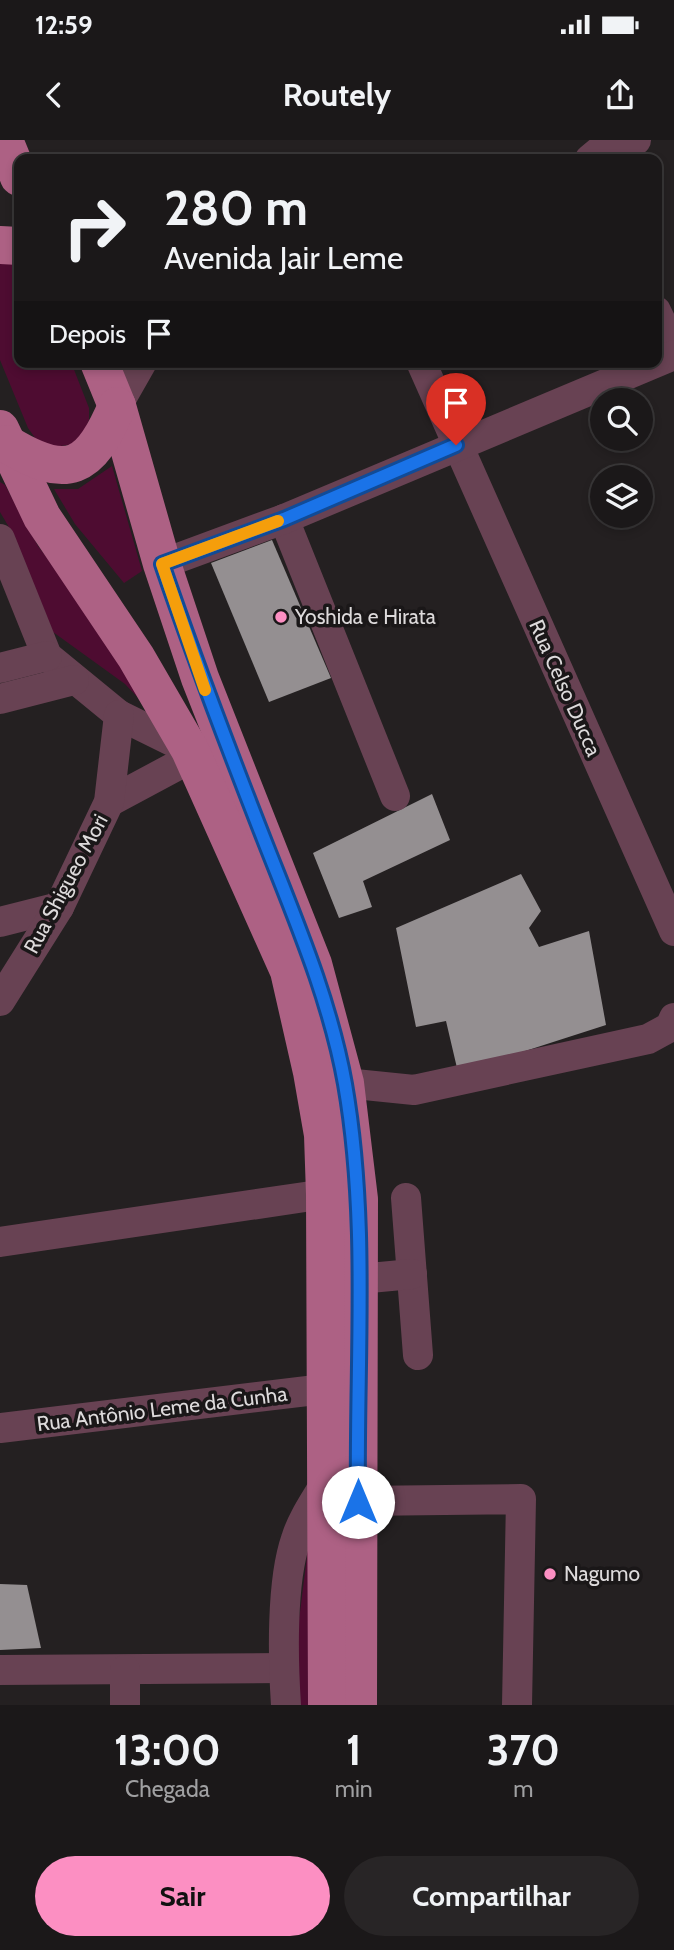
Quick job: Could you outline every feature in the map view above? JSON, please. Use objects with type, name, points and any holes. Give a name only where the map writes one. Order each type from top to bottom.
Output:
[{"type":"main road","points":[[4,140],[14,165]]},
{"type":"main road","points":[[102,368],[117,405],[162,564],[201,678],[313,964],[345,1083],[359,1199],[358,1705]]},
{"type":"main road","points":[[2,440],[47,465],[61,467],[78,462],[91,452],[104,435],[117,405]]},
{"type":"main road","points":[[2,440],[42,517],[136,657],[191,754],[289,971],[313,1072],[323,1135],[326,1194],[324,1389],[327,1705]]},
{"type":"street","points":[[596,154],[607,145],[636,140]]},
{"type":"street","points":[[662,324],[674,348]]},
{"type":"street","points":[[117,405],[139,368]]},
{"type":"street","name":"Rua Celso Ducca","points":[[424,368],[674,931]]},
{"type":"street","points":[[162,564],[284,519],[643,368]]},
{"type":"street","points":[[284,519],[395,796]]},
{"type":"street","points":[[0,538],[47,656],[119,715],[191,754]]},
{"type":"street","points":[[0,668],[47,656]]},
{"type":"street","points":[[0,699],[74,680]]},
{"type":"street","name":"Rua Shigueo Mori","points":[[0,1001],[59,907],[109,802],[119,715]]},
{"type":"street","points":[[109,802],[191,754]]},
{"type":"street","points":[[0,922],[59,907]]},
{"type":"street","points":[[345,1083],[414,1090],[648,1039],[670,1027],[674,1018]]},
{"type":"street","points":[[0,1242],[326,1194]]},
{"type":"street","points":[[406,1198],[418,1355]]},
{"type":"street","points":[[359,1279],[412,1274]]},
{"type":"street","name":"Rua Antônio Leme da Cunha","points":[[0,1429],[324,1389]]},
{"type":"street","points":[[286,1705],[284,1668],[290,1562],[303,1521],[326,1482]]},
{"type":"street","points":[[358,1502],[521,1499],[517,1705]]},
{"type":"street","points":[[0,1670],[284,1668]]},
{"type":"street","points":[[125,1670],[125,1705]]},
{"type":"shaded area","points":[[0,259],[14,260],[14,368],[73,368],[89,408],[89,420],[83,434],[73,444],[55,447],[38,442],[28,428],[0,360]]},
{"type":"shaded area","points":[[112,466],[142,571],[124,583],[75,524],[54,489],[78,489]]},
{"type":"shaded area","points":[[0,482],[5,485],[38,546],[94,618],[162,723],[125,684],[53,632],[13,534],[0,512]]},
{"type":"shaded area","points":[[311,1525],[314,1705],[295,1705],[293,1667]]},
{"type":"building","points":[[272,540],[331,678],[269,702],[211,563]]},
{"type":"building","points":[[432,794],[450,840],[363,881],[372,907],[339,918],[313,853]]},
{"type":"building","points":[[521,874],[541,911],[529,928],[539,947],[589,931],[606,1025],[519,1053],[457,1068],[446,1021],[416,1027],[396,928]]},
{"type":"building","points":[[0,1584],[27,1585],[41,1648],[0,1650]]},
{"type":"slow traffic","points":[[205,690],[162,564],[278,521]]},
{"type":"place","name":"Yoshida e Hirata","points":[[281,617]]},
{"type":"place","name":"Nagumo","points":[[550,1574]]},
{"type":"route","points":[[358,1502],[359,1199],[345,1083],[313,964],[201,678],[162,564],[284,519],[456,445]]}]
